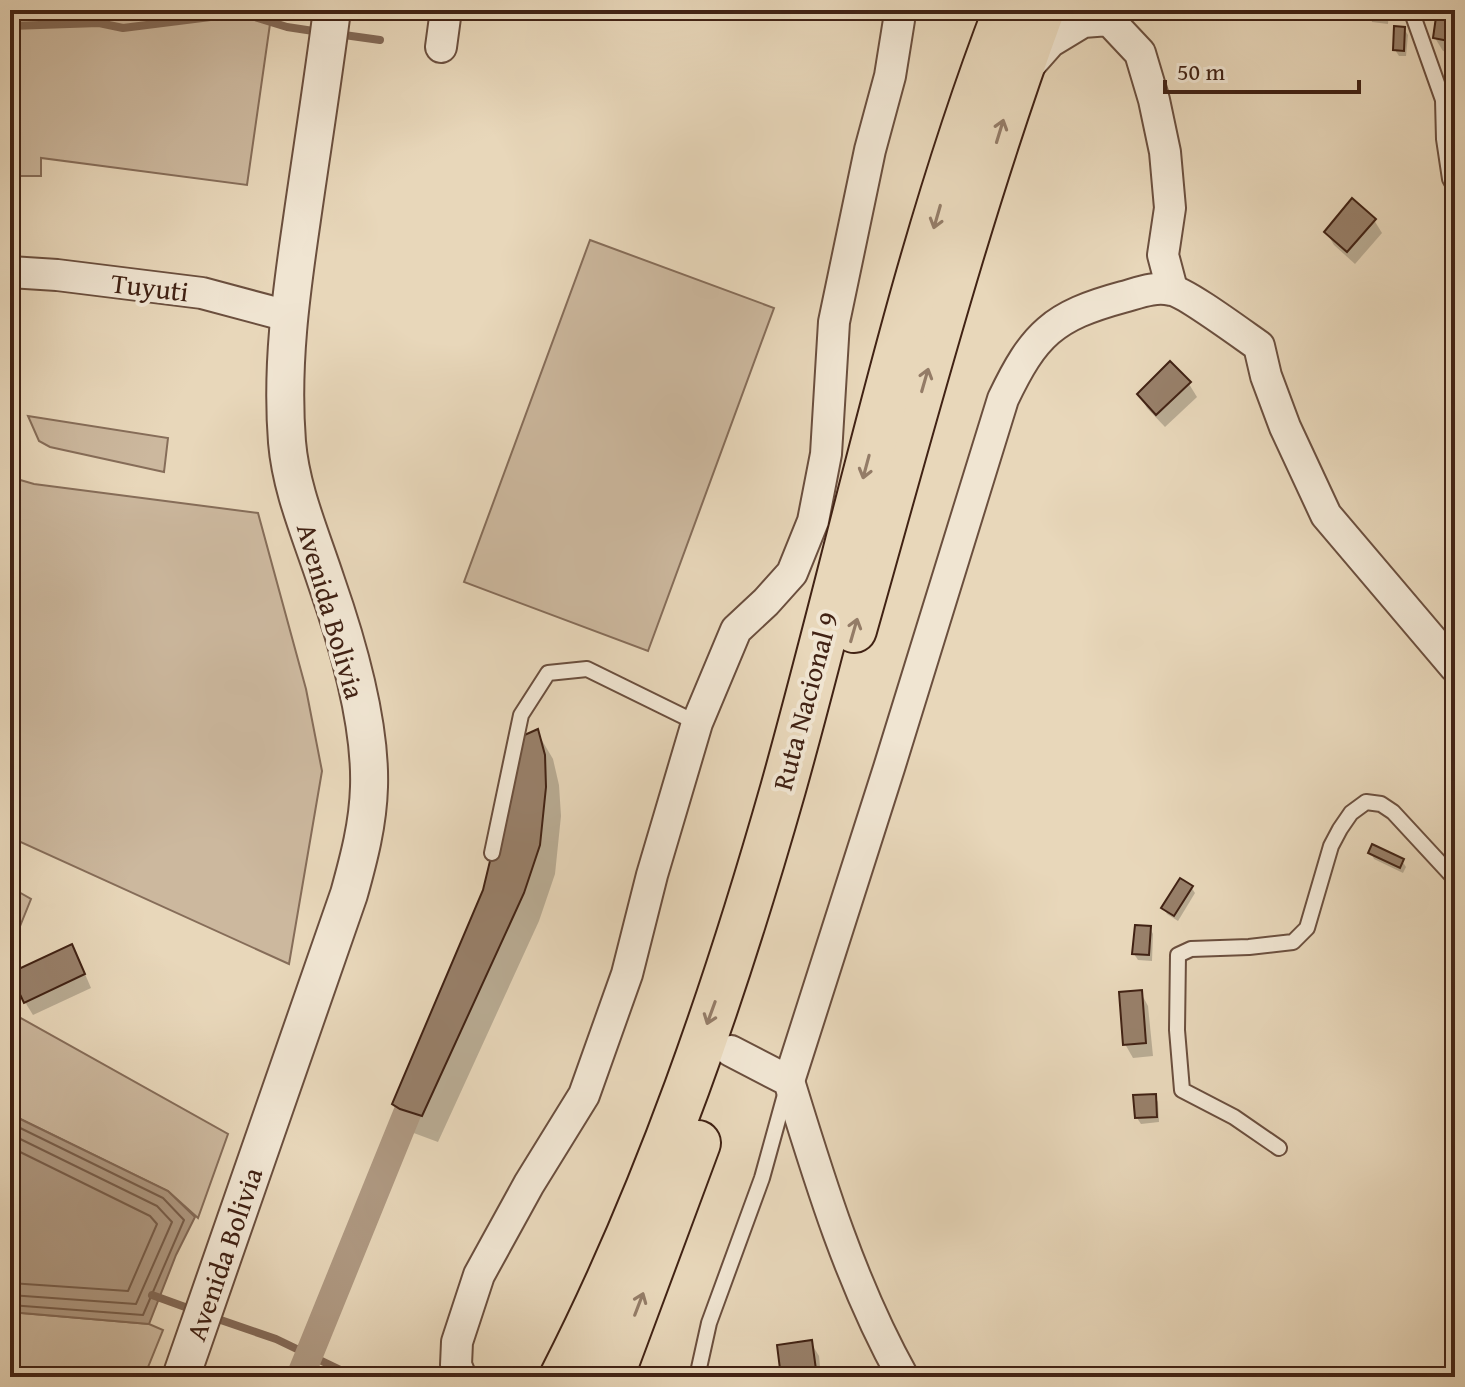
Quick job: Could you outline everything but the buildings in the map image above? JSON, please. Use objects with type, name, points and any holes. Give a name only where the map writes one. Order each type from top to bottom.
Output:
[{"type":"highway","name":"Ruta Nacional 9","points":[[566,1369],[651,1184],[722,982],[783,789],[907,321],[974,93],[1006,10]]},
{"type":"highway","name":"Ruta Nacional 9","points":[[611,1377],[731,1051],[941,325],[1016,82],[1042,10]]},
{"type":"street","name":"Avenida Bolivia","points":[[186,1363],[349,894],[363,843],[369,785],[367,747],[347,648],[297,493],[287,445],[284,392],[288,316],[332,10]]},
{"type":"street","points":[[441,47],[446,10]]},
{"type":"street","points":[[461,1377],[456,1365],[457,1342],[479,1275],[529,1184],[584,1095],[627,974],[652,875],[697,723],[736,630],[792,573],[813,521],[826,454],[834,322],[870,150],[890,76],[899,20],[896,10]]},
{"type":"street","points":[[1124,10],[1154,100],[1165,152],[1170,208],[1163,255],[1172,289]]},
{"type":"street","points":[[1016,82],[1050,42],[1083,22],[1109,20],[1140,53]]},
{"type":"street","name":"Tuyuti","points":[[10,272],[202,293],[288,316]]},
{"type":"street","points":[[903,1377],[882,1340],[833,1224],[789,1081],[1003,399],[1015,373],[1038,339],[1074,313],[1148,290],[1172,289],[1259,346],[1266,376],[1285,427],[1326,515],[1450,652]]},
{"type":"street","points":[[731,1051],[789,1081]]},
{"type":"lane","points":[[1411,10],[1449,97],[1444,139],[1450,179],[1455,188]]},
{"type":"lane","points":[[492,853],[521,715],[548,673],[587,669],[697,723]]},
{"type":"lane","points":[[1279,1148],[1234,1117],[1182,1090],[1177,1030],[1178,955],[1191,949],[1293,942],[1307,928],[1331,846],[1351,813],[1366,802],[1381,804],[1393,812],[1455,879]]},
{"type":"lane","points":[[697,1377],[709,1323],[762,1178],[789,1081]]},
{"type":"shaded area","points":[[10,10],[272,10],[247,185],[41,158],[41,176],[10,176]]},
{"type":"shaded area","points":[[590,240],[774,308],[648,651],[464,582]]},
{"type":"shaded area","points":[[28,416],[168,438],[164,472],[50,447],[39,441]]},
{"type":"shaded area","points":[[10,477],[34,484],[258,513],[306,689],[322,771],[289,964],[12,838],[10,842]]},
{"type":"shaded area","points":[[10,887],[31,899],[10,951]]},
{"type":"shaded area","points":[[10,1012],[228,1134],[198,1218],[168,1191],[10,1114]]},
{"type":"shaded area","points":[[10,1312],[149,1324],[163,1330],[144,1377],[10,1377]]},
{"type":"water","points":[[10,1114],[168,1191],[195,1217],[176,1255],[149,1324],[10,1312]]},
{"type":"waterway","points":[[10,26],[99,23],[123,28],[242,13],[287,27],[320,32]]},
{"type":"waterway","points":[[337,34],[380,40]]},
{"type":"waterway","points":[[300,1377],[408,1111]]},
{"type":"waterway","points":[[152,1295],[196,1311]]},
{"type":"waterway","points":[[212,1317],[276,1339],[355,1377]]}]
